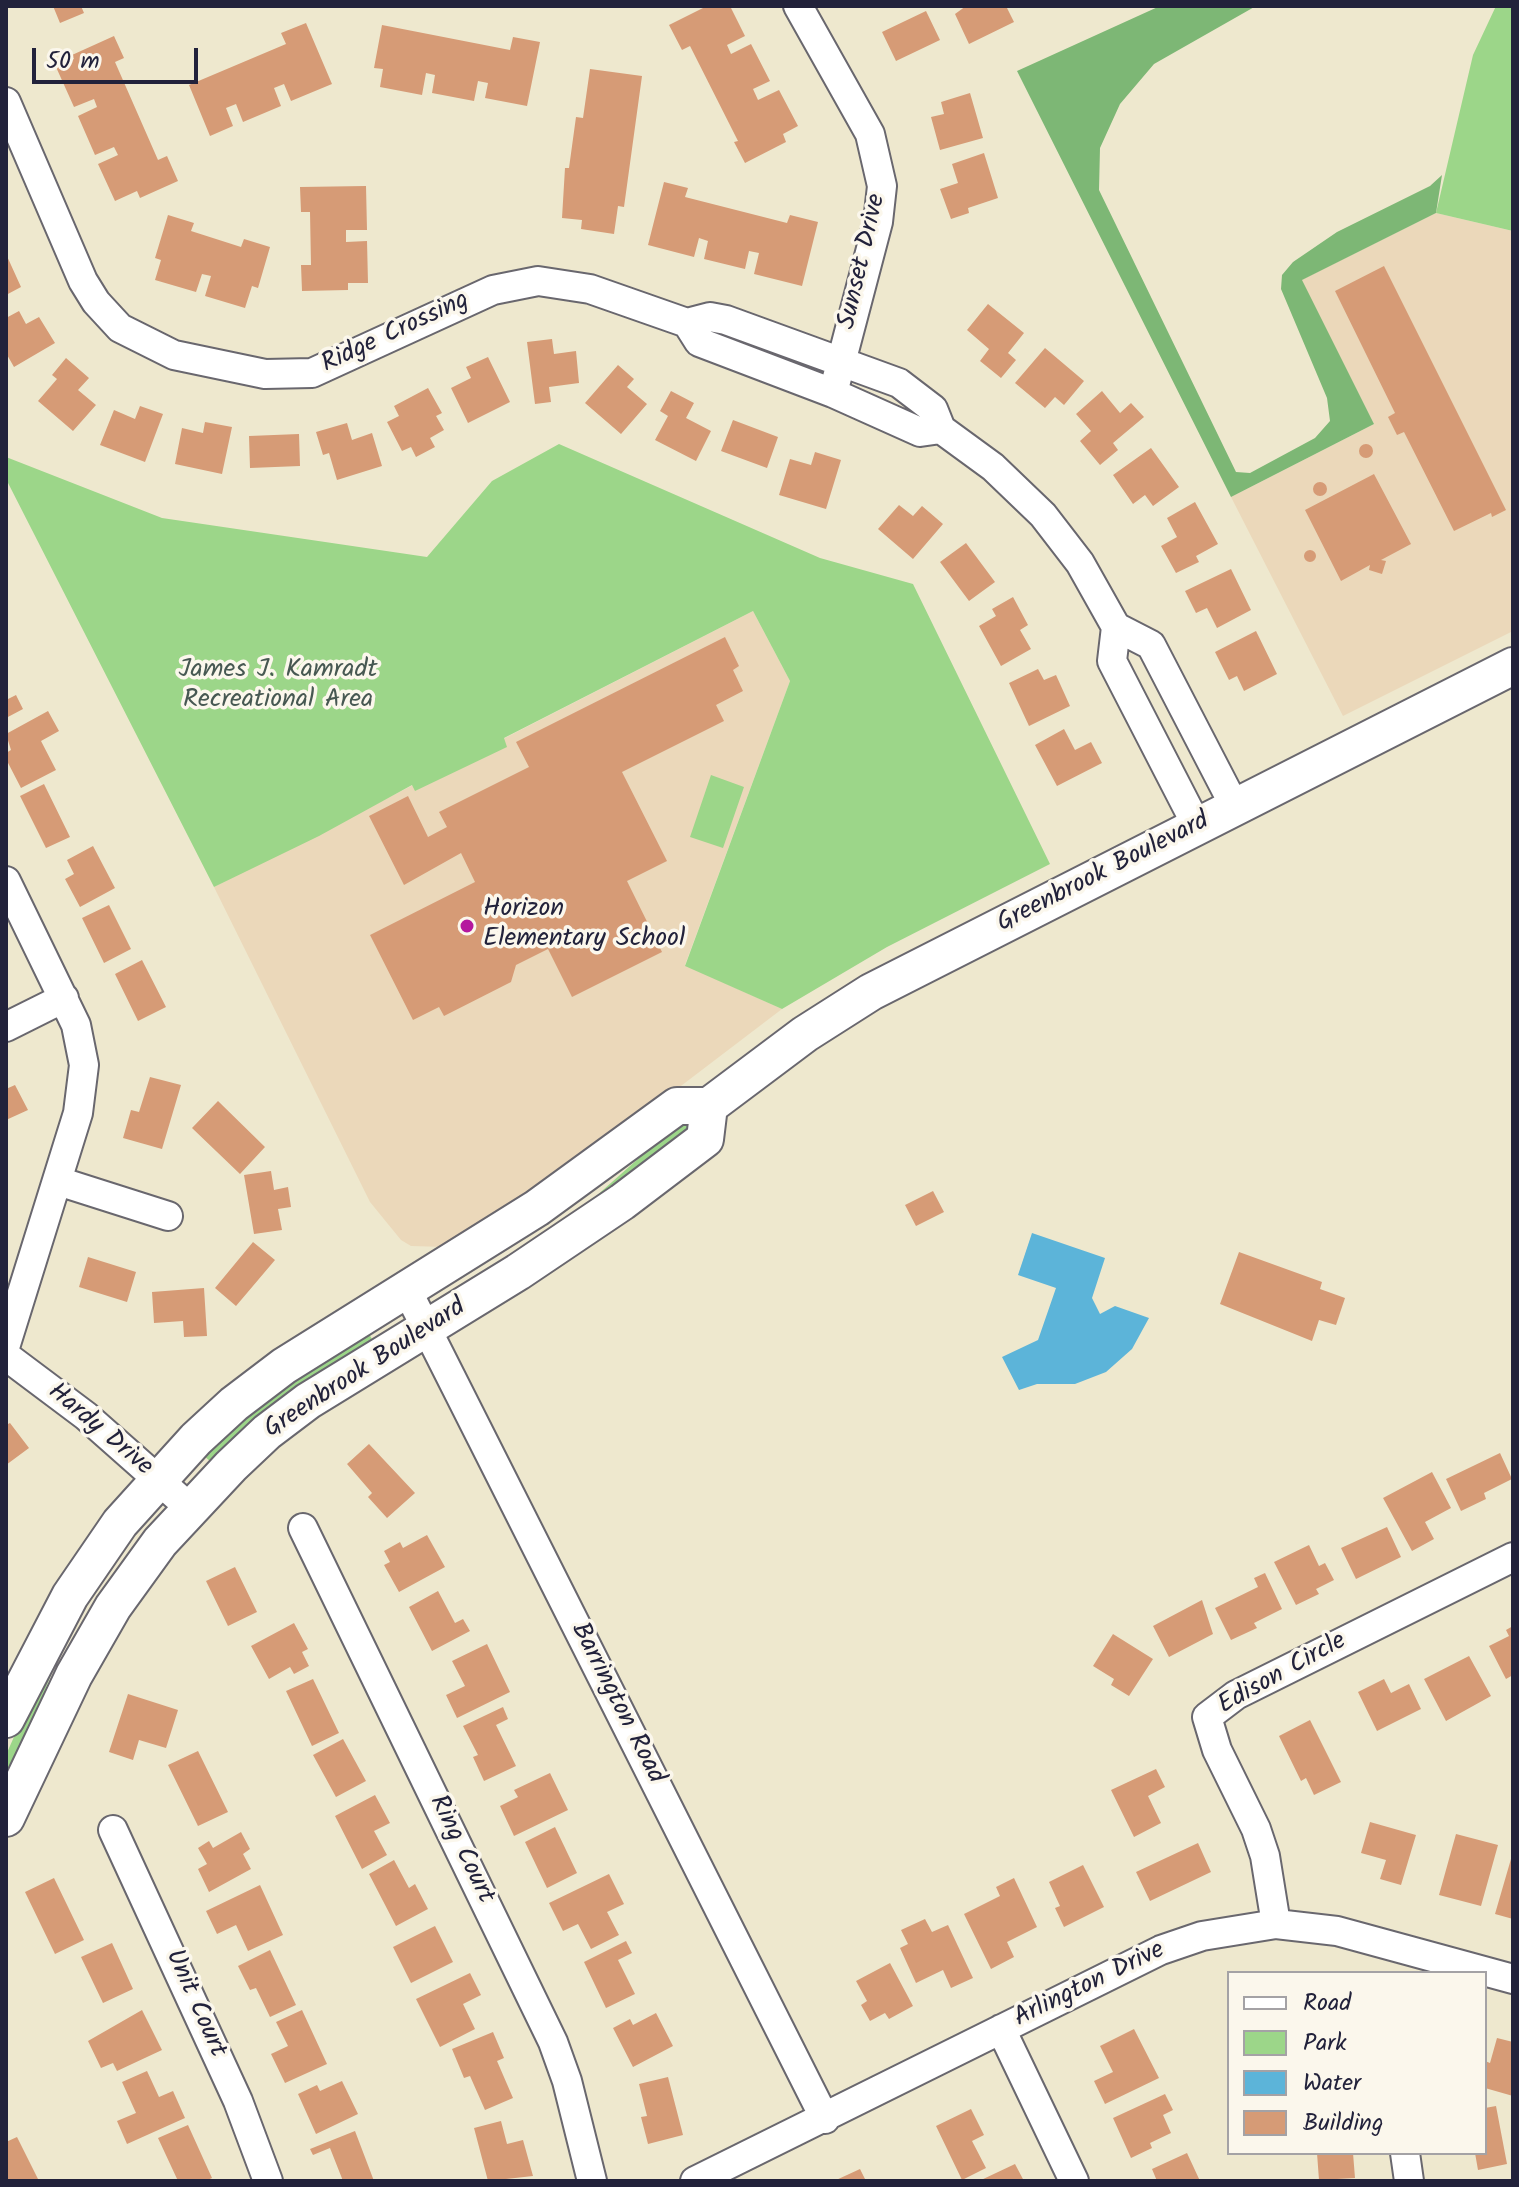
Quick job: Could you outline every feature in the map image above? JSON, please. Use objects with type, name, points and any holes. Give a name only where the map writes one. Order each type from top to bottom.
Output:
[{"type":"main road","name":"Greenbrook Boulevard","points":[[6,1719],[38,1652],[77,1584],[158,1479],[234,1404],[284,1366],[590,1173],[677,1106],[709,1106],[805,1034],[871,992],[1513,666]]},
{"type":"main road","name":"Greenbrook Boulevard","points":[[6,1818],[92,1642],[141,1567],[190,1508],[267,1432],[345,1377],[574,1235],[705,1139],[709,1106]]},
{"type":"street","name":"Sunset Drive","points":[[798,6],[865,124],[880,168],[878,222],[833,393]]},
{"type":"street","name":"Ridge Crossing","points":[[6,102],[83,281],[96,302],[120,328],[174,355],[265,374],[312,373],[493,290],[538,281],[590,289],[687,323],[710,317],[726,320],[899,383],[933,409],[941,429],[993,467],[1043,515],[1080,563],[1116,627]]},
{"type":"street","name":"Ridge Crossing","points":[[687,323],[699,342],[833,393],[920,432],[941,429]]},
{"type":"street","points":[[1197,826],[1112,661],[1116,627],[1151,645],[1235,807]]},
{"type":"street","points":[[6,881],[64,998],[83,1044],[83,1088],[58,1181],[6,1344]]},
{"type":"street","points":[[6,1027],[64,998]]},
{"type":"street","points":[[58,1181],[168,1216]]},
{"type":"street","name":"Barrington Road","points":[[406,1288],[825,2119]]},
{"type":"street","name":"Hardy Drive","points":[[6,1356],[86,1416],[190,1508]]},
{"type":"street","name":"Ring Court","points":[[303,1528],[553,2042],[571,2096],[592,2181]]},
{"type":"street","name":"Edison Circle","points":[[1276,1924],[1265,1856],[1256,1829],[1217,1750],[1207,1717],[1236,1695],[1513,1557]]},
{"type":"street","name":"Unit Court","points":[[113,1830],[238,2101],[268,2181]]},
{"type":"street","name":"Arlington Drive","points":[[695,2181],[733,2173],[825,2119],[1001,2029],[1161,1950],[1202,1936],[1276,1924],[1337,1931],[1422,1963],[1468,1971]]},
{"type":"street","name":"Arlington Drive","points":[[1487,1974],[1513,1979]]},
{"type":"street","points":[[1001,2029],[1074,2181]]},
{"type":"street","points":[[1405,2155],[1409,2181]]},
{"type":"shaded area","points":[[1436,213],[1513,231],[1513,631],[1343,716],[1231,497],[1374,424],[1301,280]]},
{"type":"shaded area","name":"Horizon Elementary School","points":[[753,611],[790,681],[685,965],[782,1009],[585,1159],[445,1247],[411,1246],[401,1240],[370,1202],[214,887]]},
{"type":"green space","points":[[1160,6],[1256,6],[1154,64],[1120,104],[1100,148],[1099,190],[1236,472],[1250,473],[1315,438],[1330,421],[1327,398],[1281,289],[1282,275],[1293,262],[1337,232],[1430,186],[1442,175],[1436,213],[1302,280],[1374,424],[1231,497],[1017,71]]},
{"type":"green space","points":[[1496,6],[1513,6],[1513,231],[1436,213],[1473,55]]},
{"type":"green space","name":"James J. Kamradt Recreational Area","points":[[559,444],[820,558],[913,584],[1050,864],[887,947],[782,1009],[685,966],[790,681],[753,611],[504,738],[507,747],[415,791],[412,785],[319,836],[214,887],[6,479],[6,457],[162,518],[427,557],[492,481]]},
{"type":"green space","points":[[711,775],[744,787],[723,848],[690,837]]},
{"type":"green space","points":[[684,1118],[693,1129],[636,1173],[585,1206]]},
{"type":"green space","points":[[367,1330],[374,1343],[213,1464],[202,1454],[260,1402]]},
{"type":"green space","points":[[65,1642],[6,1787],[6,1755],[28,1705]]},
{"type":"water","points":[[1032,1233],[1105,1258],[1092,1298],[1100,1314],[1115,1306],[1149,1318],[1132,1349],[1106,1372],[1075,1384],[1037,1384],[1019,1390],[1002,1357],[1038,1340],[1056,1288],[1018,1275]]},
{"type":"building","points":[[53,6],[81,6],[84,13],[60,23]]},
{"type":"building","points":[[707,6],[730,6],[745,36],[727,45],[731,54],[751,44],[770,81],[753,89],[758,100],[779,90],[798,126],[783,134],[786,142],[745,163],[734,142],[738,141],[690,46],[682,50],[669,25]]},
{"type":"building","points":[[966,6],[1006,6],[1014,22],[969,44],[955,14]]},
{"type":"building","points":[[926,11],[940,40],[896,61],[882,32]]},
{"type":"building","points":[[306,23],[332,84],[291,101],[284,84],[274,88],[281,106],[243,122],[236,104],[226,108],[233,126],[210,136],[189,85],[286,44],[281,33]]},
{"type":"building","points":[[382,25],[510,50],[513,37],[540,42],[527,106],[485,98],[488,83],[478,81],[474,101],[432,93],[435,75],[426,73],[422,95],[380,87],[383,69],[374,68]]},
{"type":"building","points":[[114,36],[124,58],[115,62],[158,160],[167,156],[178,181],[140,198],[137,191],[115,201],[98,164],[118,155],[114,147],[95,155],[78,116],[97,107],[94,99],[74,107],[56,67],[74,59],[72,55]]},
{"type":"building","points":[[590,69],[642,76],[624,207],[618,206],[614,234],[581,229],[582,220],[562,218],[565,168],[569,168],[576,117],[583,118]]},
{"type":"building","points":[[970,93],[983,138],[940,150],[931,117],[944,114],[941,102]]},
{"type":"building","points":[[984,153],[998,198],[968,208],[969,213],[951,219],[940,189],[958,183],[952,164]]},
{"type":"building","points":[[664,182],[688,188],[685,197],[787,223],[790,215],[818,222],[802,286],[754,274],[759,253],[749,251],[745,269],[704,259],[708,241],[699,238],[694,257],[648,245]]},
{"type":"building","points":[[366,186],[367,230],[346,230],[346,242],[367,241],[368,283],[348,283],[348,290],[302,291],[301,265],[311,265],[310,212],[301,212],[300,187]]},
{"type":"building","points":[[168,215],[194,223],[191,231],[241,247],[244,239],[270,247],[258,288],[252,286],[245,308],[205,296],[211,276],[202,274],[196,292],[155,280],[161,260],[155,258]]},
{"type":"building","points":[[6,254],[21,287],[6,295]]},
{"type":"building","points":[[1384,266],[1506,510],[1492,517],[1491,513],[1454,531],[1404,432],[1397,435],[1388,417],[1395,413],[1335,291]]},
{"type":"building","points":[[988,304],[1024,333],[1008,353],[1016,360],[1001,378],[980,361],[989,349],[967,330]]},
{"type":"building","points":[[19,311],[26,324],[39,317],[55,343],[14,367],[6,353],[6,318]]},
{"type":"building","points":[[552,339],[554,354],[576,351],[579,383],[549,387],[551,402],[535,404],[527,342]]},
{"type":"building","points":[[1045,348],[1084,381],[1064,405],[1055,397],[1045,408],[1015,383]]},
{"type":"building","points":[[488,357],[510,402],[468,423],[451,388],[471,378],[466,367]]},
{"type":"building","points":[[66,358],[89,378],[78,390],[96,405],[73,431],[38,401],[57,379],[52,375]]},
{"type":"building","points":[[618,365],[634,379],[627,387],[647,404],[621,434],[585,403]]},
{"type":"building","points":[[428,388],[442,413],[436,416],[444,430],[430,438],[435,447],[416,457],[411,447],[402,451],[387,422],[399,416],[394,406]]},
{"type":"building","points":[[671,391],[694,403],[686,418],[711,431],[696,461],[655,440],[668,416],[660,411]]},
{"type":"building","points":[[1102,391],[1120,413],[1131,403],[1144,417],[1113,443],[1118,450],[1100,465],[1080,441],[1091,431],[1076,414]]},
{"type":"building","points":[[140,406],[163,414],[145,462],[100,445],[114,410],[135,419]]},
{"type":"building","points":[[733,420],[778,437],[767,468],[721,451]]},
{"type":"building","points":[[205,422],[232,427],[222,474],[175,464],[182,428],[203,433]]},
{"type":"building","points":[[347,423],[352,440],[372,433],[382,466],[337,480],[329,453],[323,455],[316,432]]},
{"type":"building","points":[[299,434],[300,466],[250,468],[249,436]]},
{"type":"building","points":[[1366,444],[1373,451],[1366,458],[1359,451]]},
{"type":"building","points":[[1151,448],[1179,487],[1153,506],[1145,495],[1133,504],[1113,475]]},
{"type":"building","points":[[815,452],[841,460],[826,509],[779,495],[790,459],[811,465]]},
{"type":"building","points":[[1374,474],[1411,544],[1381,560],[1386,561],[1382,574],[1369,570],[1370,565],[1341,581],[1305,510]]},
{"type":"building","points":[[1320,482],[1327,489],[1320,496],[1313,489]]},
{"type":"building","points":[[1195,502],[1218,544],[1196,556],[1199,562],[1176,573],[1161,546],[1177,537],[1167,518]]},
{"type":"building","points":[[899,505],[913,516],[922,506],[943,524],[913,559],[878,529]]},
{"type":"building","points":[[966,543],[995,582],[969,601],[940,562]]},
{"type":"building","points":[[1310,550],[1316,556],[1310,562],[1304,556]]},
{"type":"building","points":[[1231,569],[1251,610],[1217,628],[1207,608],[1196,613],[1185,591]]},
{"type":"building","points":[[1013,597],[1028,625],[1020,630],[1031,649],[1001,666],[979,626],[996,616],[992,609]]},
{"type":"building","points":[[1256,631],[1277,674],[1244,691],[1237,676],[1229,680],[1215,652]]},
{"type":"building","points":[[725,637],[739,666],[733,670],[743,691],[716,705],[724,721],[622,772],[667,861],[627,881],[662,952],[572,997],[548,949],[516,965],[511,982],[444,1016],[439,1007],[413,1020],[370,935],[475,882],[461,853],[404,885],[369,816],[408,796],[428,837],[447,827],[439,812],[529,767],[516,742]]},
{"type":"building","points":[[1038,669],[1044,680],[1056,675],[1070,706],[1029,726],[1009,683]]},
{"type":"building","points":[[16,695],[23,709],[6,718],[6,700]]},
{"type":"building","points":[[48,711],[59,731],[41,741],[56,770],[21,788],[6,759],[6,753],[11,750],[6,734]]},
{"type":"building","points":[[1064,729],[1075,750],[1091,742],[1102,763],[1057,786],[1035,745]]},
{"type":"building","points":[[44,784],[70,837],[46,848],[20,796]]},
{"type":"building","points":[[93,846],[115,888],[80,907],[65,879],[74,874],[67,860]]},
{"type":"building","points":[[109,905],[131,949],[104,963],[82,918]]},
{"type":"building","points":[[142,960],[166,1007],[138,1021],[115,974]]},
{"type":"building","points":[[150,1077],[181,1085],[162,1149],[123,1138],[131,1110],[139,1112]]},
{"type":"building","points":[[15,1085],[28,1110],[6,1120],[6,1089]]},
{"type":"building","points":[[218,1101],[265,1147],[240,1174],[192,1128]]},
{"type":"building","points":[[271,1171],[274,1190],[288,1187],[291,1207],[278,1209],[282,1230],[254,1234],[244,1175]]},
{"type":"building","points":[[933,1191],[944,1212],[916,1226],[905,1205]]},
{"type":"building","points":[[253,1242],[275,1260],[236,1306],[215,1288]]},
{"type":"building","points":[[1239,1252],[1322,1282],[1320,1289],[1345,1298],[1336,1325],[1319,1320],[1312,1341],[1220,1304]]},
{"type":"building","points":[[88,1257],[136,1272],[127,1302],[79,1287]]},
{"type":"building","points":[[204,1288],[207,1336],[184,1337],[183,1321],[154,1323],[152,1292]]},
{"type":"building","points":[[10,1423],[29,1448],[6,1465],[6,1425]]},
{"type":"building","points":[[369,1444],[415,1493],[387,1518],[368,1497],[372,1493],[347,1464]]},
{"type":"building","points":[[1500,1453],[1512,1479],[1484,1493],[1486,1499],[1461,1511],[1446,1479]]},
{"type":"building","points":[[1432,1472],[1451,1508],[1425,1522],[1434,1539],[1412,1551],[1383,1498]]},
{"type":"building","points":[[1387,1527],[1401,1557],[1356,1579],[1341,1548]]},
{"type":"building","points":[[427,1535],[445,1567],[399,1592],[384,1565],[390,1562],[384,1551],[400,1542],[403,1548]]},
{"type":"building","points":[[1309,1545],[1319,1566],[1325,1563],[1334,1580],[1316,1589],[1319,1594],[1296,1605],[1274,1562]]},
{"type":"building","points":[[235,1567],[257,1612],[228,1626],[206,1581]]},
{"type":"building","points":[[1265,1573],[1282,1609],[1254,1623],[1257,1628],[1231,1640],[1215,1608],[1258,1587],[1254,1578]]},
{"type":"building","points":[[438,1591],[455,1623],[463,1619],[470,1631],[432,1651],[409,1607]]},
{"type":"building","points":[[1202,1600],[1213,1634],[1169,1657],[1153,1626]]},
{"type":"building","points":[[294,1623],[308,1649],[302,1652],[309,1666],[294,1674],[290,1667],[269,1679],[251,1646]]},
{"type":"building","points":[[1513,1626],[1513,1675],[1506,1679],[1489,1646],[1509,1636],[1506,1630]]},
{"type":"building","points":[[1113,1634],[1153,1659],[1129,1696],[1111,1685],[1114,1679],[1093,1666]]},
{"type":"building","points":[[487,1644],[510,1692],[457,1718],[446,1695],[465,1686],[452,1661]]},
{"type":"building","points":[[1469,1656],[1491,1696],[1446,1721],[1424,1679]]},
{"type":"building","points":[[313,1679],[339,1733],[312,1746],[286,1691]]},
{"type":"building","points":[[1384,1679],[1391,1693],[1409,1684],[1421,1709],[1377,1731],[1358,1692]]},
{"type":"building","points":[[128,1694],[178,1710],[166,1748],[139,1740],[133,1760],[109,1752]]},
{"type":"building","points":[[503,1707],[508,1719],[496,1725],[516,1766],[484,1781],[473,1757],[478,1755],[463,1726]]},
{"type":"building","points":[[1310,1720],[1341,1782],[1314,1795],[1306,1778],[1301,1781],[1279,1736]]},
{"type":"building","points":[[343,1739],[366,1781],[336,1797],[313,1755]]},
{"type":"building","points":[[198,1751],[228,1812],[198,1826],[168,1765]]},
{"type":"building","points":[[1156,1769],[1165,1787],[1148,1796],[1161,1823],[1134,1837],[1111,1790]]},
{"type":"building","points":[[550,1773],[568,1810],[514,1836],[500,1806],[518,1797],[514,1790]]},
{"type":"building","points":[[375,1795],[390,1823],[374,1831],[387,1855],[362,1869],[335,1816]]},
{"type":"building","points":[[1370,1822],[1416,1835],[1401,1885],[1380,1879],[1386,1860],[1361,1853]]},
{"type":"building","points":[[555,1827],[577,1873],[547,1888],[525,1842]]},
{"type":"building","points":[[241,1832],[250,1849],[243,1854],[251,1869],[209,1892],[198,1869],[207,1864],[198,1848],[209,1841],[213,1848]]},
{"type":"building","points":[[1456,1834],[1498,1845],[1481,1906],[1439,1895]]},
{"type":"building","points":[[1198,1843],[1211,1872],[1150,1901],[1136,1872]]},
{"type":"building","points":[[1513,1852],[1513,1919],[1495,1914]]},
{"type":"building","points":[[394,1860],[409,1888],[415,1884],[428,1909],[396,1926],[369,1874]]},
{"type":"building","points":[[1083,1865],[1104,1907],[1064,1927],[1055,1908],[1060,1906],[1049,1882]]},
{"type":"building","points":[[609,1874],[624,1904],[607,1912],[619,1935],[591,1949],[578,1924],[563,1931],[549,1903]]},
{"type":"building","points":[[54,1878],[84,1940],[55,1954],[25,1892]]},
{"type":"building","points":[[1014,1878],[1037,1927],[1007,1942],[1014,1957],[991,1969],[964,1914],[1000,1896],[996,1887]]},
{"type":"building","points":[[260,1885],[283,1935],[248,1951],[236,1925],[217,1934],[206,1911]]},
{"type":"building","points":[[925,1919],[932,1932],[948,1925],[973,1978],[951,1988],[943,1970],[916,1983],[900,1948],[908,1944],[901,1930]]},
{"type":"building","points":[[435,1926],[453,1962],[411,1983],[393,1947]]},
{"type":"building","points":[[626,1941],[632,1953],[618,1960],[635,1994],[606,2008],[584,1962]]},
{"type":"building","points":[[112,1943],[133,1989],[103,2003],[81,1957]]},
{"type":"building","points":[[270,1950],[296,2005],[270,2017],[256,1988],[250,1990],[238,1966]]},
{"type":"building","points":[[890,1963],[913,2006],[889,2019],[885,2013],[870,2021],[861,2005],[867,2001],[856,1981]]},
{"type":"building","points":[[470,1973],[481,1995],[463,2004],[475,2029],[440,2047],[416,1999]]},
{"type":"building","points":[[142,2010],[162,2050],[117,2071],[113,2063],[101,2068],[88,2041]]},
{"type":"building","points":[[302,2010],[327,2064],[285,2083],[271,2054],[288,2046],[276,2022]]},
{"type":"building","points":[[656,2013],[673,2046],[633,2067],[613,2028],[630,2019],[633,2025]]},
{"type":"building","points":[[1134,2029],[1159,2078],[1105,2104],[1094,2081],[1113,2072],[1100,2046]]},
{"type":"building","points":[[493,2032],[504,2058],[497,2061],[513,2098],[485,2110],[470,2076],[464,2078],[452,2049]]},
{"type":"building","points":[[1497,2038],[1513,2042],[1513,2096],[1487,2089],[1487,2062],[1490,2063]]},
{"type":"building","points":[[147,2071],[159,2097],[173,2091],[185,2118],[127,2144],[117,2121],[136,2113],[122,2082]]},
{"type":"building","points":[[668,2077],[683,2135],[648,2144],[641,2117],[647,2116],[639,2084]]},
{"type":"building","points":[[342,2081],[358,2114],[316,2134],[298,2094],[317,2085],[320,2091]]},
{"type":"building","points":[[1165,2094],[1173,2110],[1163,2115],[1171,2133],[1150,2143],[1152,2148],[1131,2158],[1113,2118]]},
{"type":"building","points":[[1496,2106],[1507,2164],[1478,2170],[1475,2155],[1487,2155],[1487,2108]]},
{"type":"building","points":[[971,2109],[984,2135],[972,2141],[986,2168],[962,2180],[936,2126]]},
{"type":"building","points":[[501,2121],[507,2144],[523,2140],[533,2176],[488,2181],[474,2128]]},
{"type":"building","points":[[188,2125],[212,2178],[205,2181],[178,2181],[158,2138]]},
{"type":"building","points":[[355,2131],[374,2181],[343,2181],[330,2148],[313,2155],[310,2149]]},
{"type":"building","points":[[17,2137],[39,2181],[6,2181],[6,2142]]},
{"type":"building","points":[[1187,2153],[1200,2181],[1157,2181],[1152,2169]]},
{"type":"building","points":[[1317,2155],[1353,2155],[1355,2178],[1319,2180]]},
{"type":"building","points":[[1015,2164],[1024,2181],[979,2181]]},
{"type":"building","points":[[860,2169],[866,2181],[834,2181]]},
{"type":"place","name":"Horizon Elementary School","points":[[467,926]]}]
